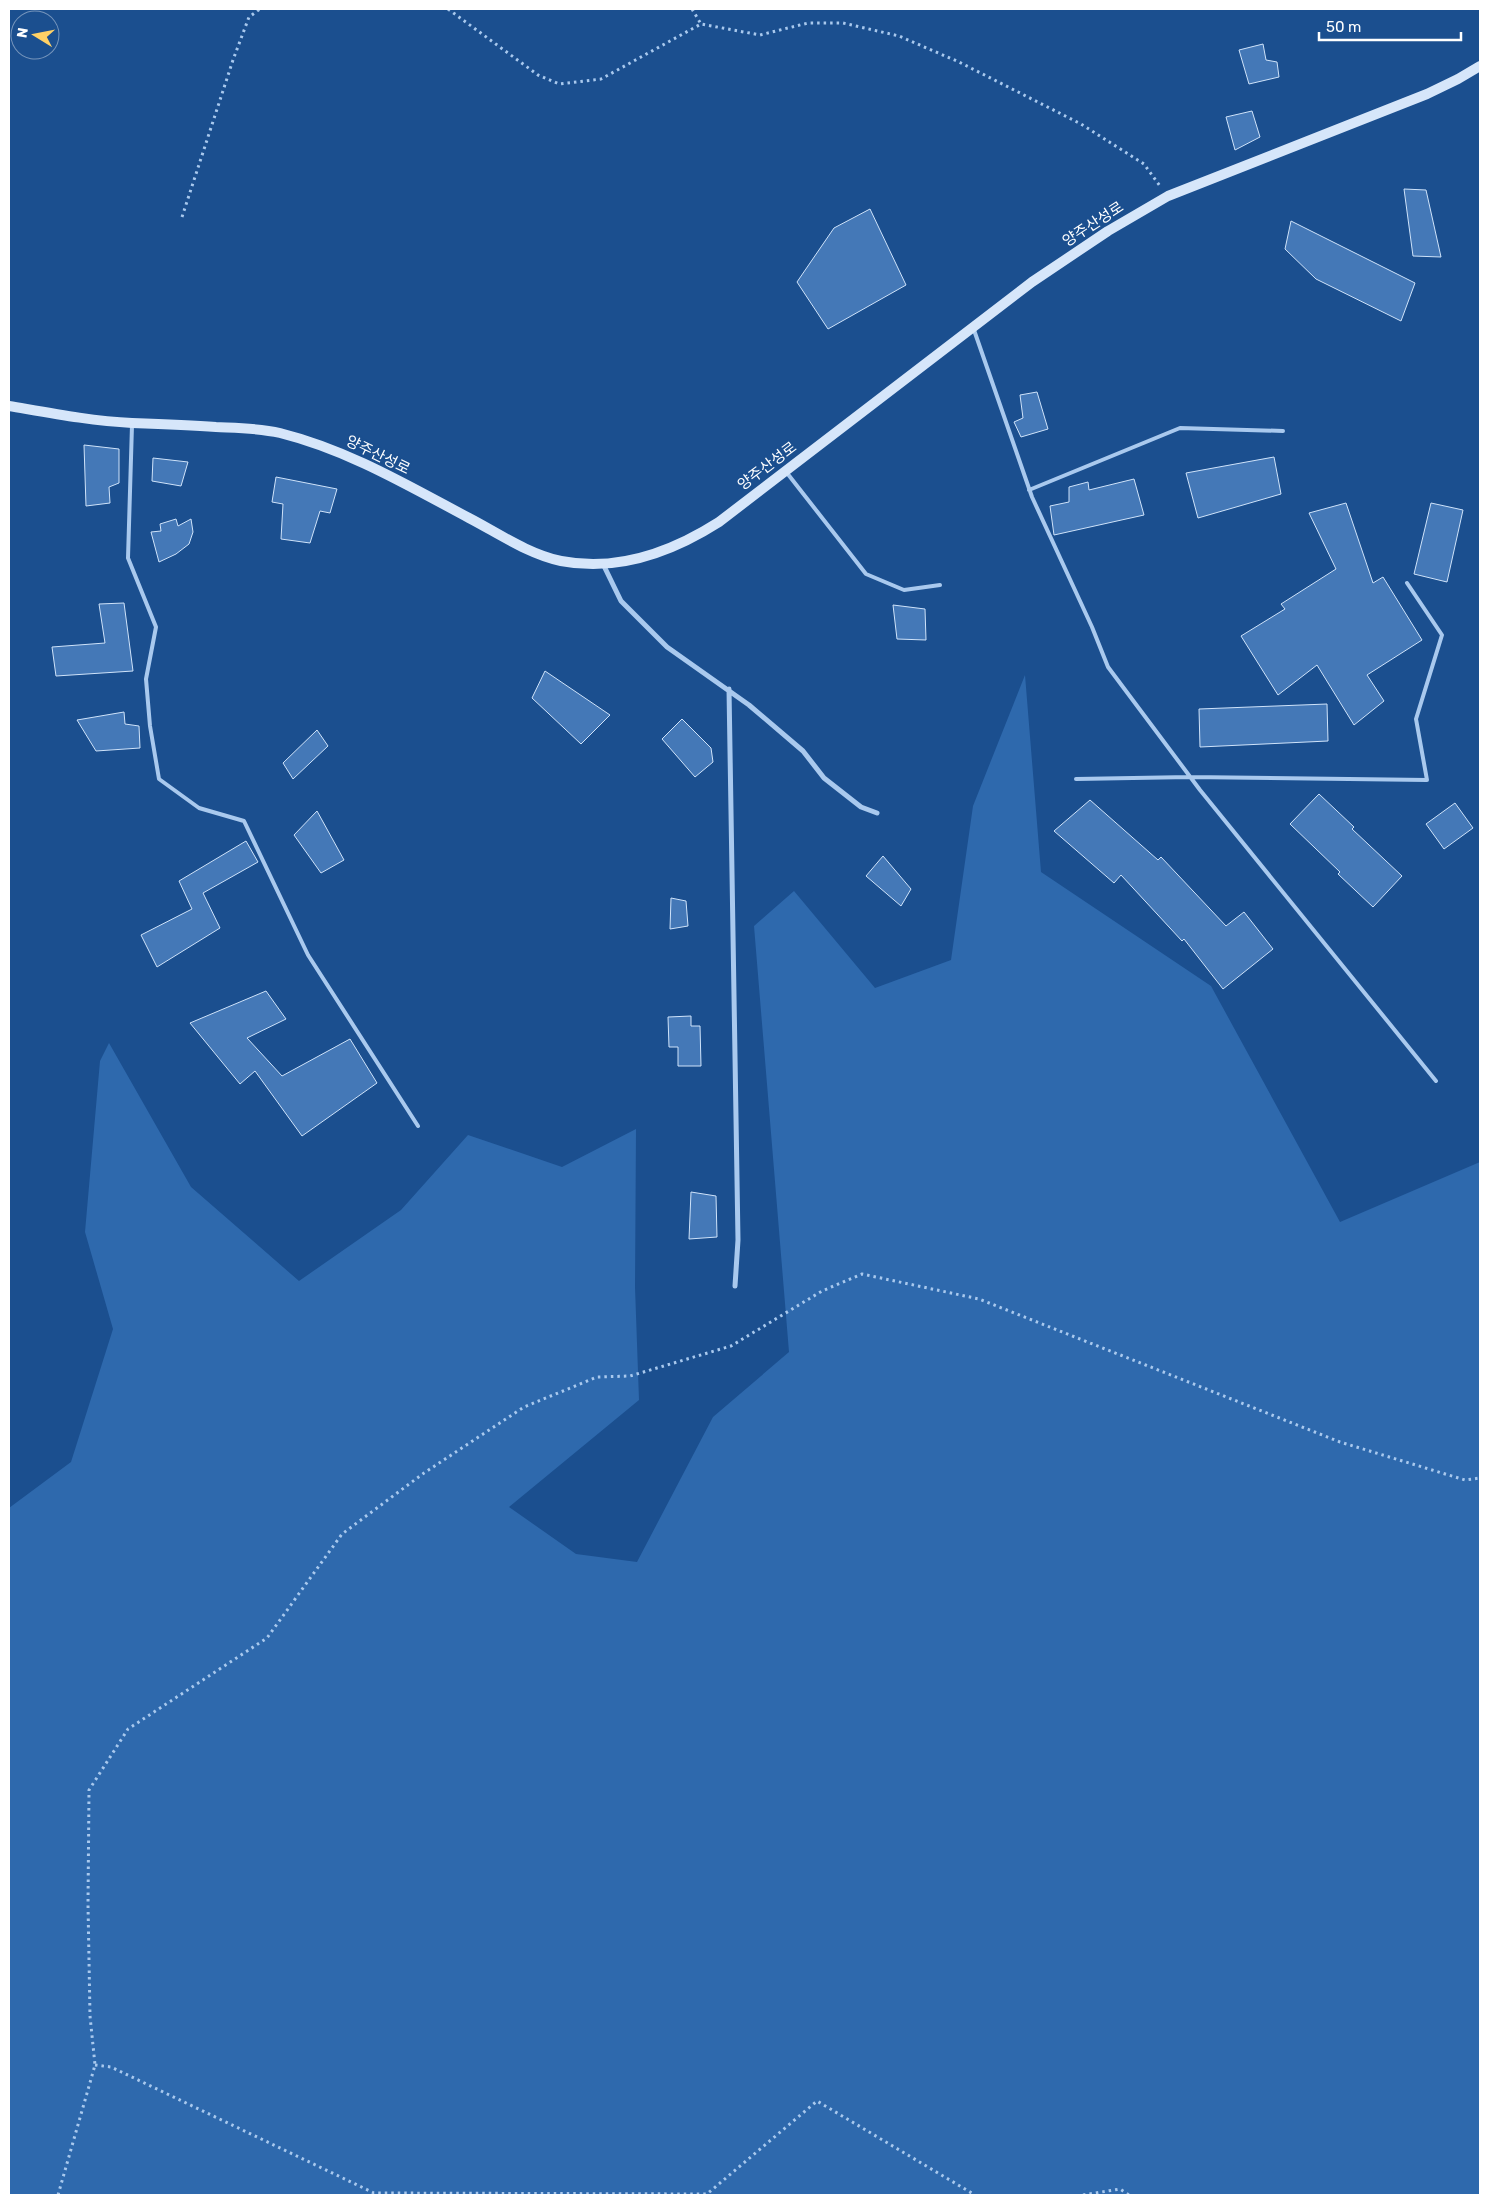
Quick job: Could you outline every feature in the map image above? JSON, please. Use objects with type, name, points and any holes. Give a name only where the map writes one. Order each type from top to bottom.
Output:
[{"type":"street","name":"양주산성로","points":[[9,406],[64,416],[132,423],[250,428],[277,432],[317,443],[369,464],[535,553],[578,563],[603,563],[648,556],[668,550],[701,533],[786,471],[1032,282],[1085,246],[1168,196],[1401,105],[1458,79],[1480,66]]},
{"type":"street","points":[[603,563],[620,601],[667,647],[729,689],[803,751],[824,778],[860,807],[877,813]]},
{"type":"street","points":[[729,689],[738,1240],[735,1286]]},
{"type":"lane","points":[[973,328],[1029,490],[1092,626],[1108,667],[1190,777],[1436,1081]]},
{"type":"lane","points":[[132,423],[128,558],[156,627],[146,679],[150,726],[159,779],[200,808],[244,821],[308,955],[418,1126]]},
{"type":"lane","points":[[1029,490],[1180,428],[1282,431]]},
{"type":"lane","points":[[786,471],[866,574],[904,590],[940,585]]},
{"type":"lane","points":[[1076,779],[1190,777],[1426,780],[1416,719],[1442,635],[1407,584]]},
{"type":"path","points":[[182,217],[233,60],[249,17],[260,9]]},
{"type":"path","points":[[448,9],[538,75],[559,84],[601,79],[702,24],[760,35],[808,23],[843,23],[899,36],[959,62],[1081,124],[1144,164],[1168,196]]},
{"type":"path","points":[[692,9],[702,24]]},
{"type":"path","points":[[58,2195],[94,2065],[90,2016],[88,1913],[89,1790],[128,1729],[266,1638],[342,1534],[424,1473],[524,1407],[596,1377],[630,1376],[731,1346],[822,1292],[862,1274],[979,1299],[1340,1442],[1465,1480],[1480,1478]]},
{"type":"path","points":[[94,2065],[111,2067],[374,2193],[707,2194],[817,2101],[975,2195]]},
{"type":"path","points":[[1083,2195],[1120,2189],[1129,2195]]},
{"type":"shaded area","points":[[1025,675],[1041,872],[1211,986],[1340,1222],[1480,1162],[1480,2195],[9,2195],[9,1508],[71,1462],[113,1329],[85,1232],[100,1061],[109,1043],[191,1187],[299,1281],[401,1210],[468,1135],[562,1167],[636,1129],[635,1287],[639,1400],[509,1507],[576,1554],[637,1562],[713,1417],[789,1352],[754,926],[794,891],[875,988],[951,960],[973,806]]},
{"type":"building","points":[[1263,44],[1266,60],[1277,62],[1279,77],[1249,84],[1239,50]]},
{"type":"building","points":[[1252,111],[1260,137],[1235,150],[1226,117]]},
{"type":"building","points":[[1404,189],[1426,190],[1441,257],[1413,256]]},
{"type":"building","points":[[870,209],[906,285],[828,329],[797,282],[834,228]]},
{"type":"building","points":[[1291,221],[1415,283],[1401,321],[1316,279],[1285,249]]},
{"type":"building","points":[[1037,392],[1048,429],[1021,437],[1014,422],[1023,418],[1020,395]]},
{"type":"building","points":[[84,445],[119,449],[119,483],[109,487],[110,503],[86,506]]},
{"type":"building","points":[[1274,457],[1281,494],[1198,518],[1186,473]]},
{"type":"building","points":[[153,458],[188,462],[181,486],[152,481]]},
{"type":"building","points":[[276,477],[337,489],[330,513],[320,511],[310,543],[281,539],[283,504],[272,502]]},
{"type":"building","points":[[1134,479],[1144,515],[1054,535],[1050,506],[1069,502],[1069,487],[1088,482],[1089,490]]},
{"type":"building","points":[[1346,503],[1373,583],[1383,577],[1422,640],[1367,675],[1384,701],[1354,725],[1317,665],[1278,695],[1241,636],[1285,609],[1281,604],[1336,569],[1309,513]]},
{"type":"building","points":[[1431,503],[1463,510],[1447,582],[1414,574]]},
{"type":"building","points":[[176,519],[178,526],[191,519],[193,532],[189,544],[176,554],[159,562],[151,532],[161,531],[160,524]]},
{"type":"building","points":[[124,603],[133,671],[56,676],[52,647],[105,643],[99,604]]},
{"type":"building","points":[[893,605],[925,609],[926,640],[897,639]]},
{"type":"building","points":[[545,671],[610,715],[581,744],[532,698]]},
{"type":"building","points":[[1327,704],[1328,741],[1200,747],[1199,709]]},
{"type":"building","points":[[124,712],[125,724],[139,726],[140,748],[96,751],[77,720]]},
{"type":"building","points":[[682,719],[711,748],[713,762],[695,777],[662,739]]},
{"type":"building","points":[[317,730],[328,746],[293,779],[283,763]]},
{"type":"building","points":[[1319,794],[1354,827],[1352,829],[1402,876],[1373,907],[1290,824]]},
{"type":"building","points":[[1090,800],[1158,860],[1161,857],[1226,926],[1244,912],[1273,949],[1223,989],[1184,939],[1182,941],[1121,875],[1114,883],[1054,831]]},
{"type":"building","points":[[1455,803],[1473,828],[1444,849],[1426,824]]},
{"type":"building","points":[[317,811],[344,860],[321,873],[294,835]]},
{"type":"building","points":[[246,841],[258,862],[203,893],[220,928],[157,967],[141,935],[192,909],[179,881]]},
{"type":"building","points":[[883,856],[911,889],[901,906],[866,876]]},
{"type":"building","points":[[671,898],[686,901],[688,926],[670,929]]},
{"type":"building","points":[[266,991],[286,1019],[247,1038],[282,1076],[350,1039],[377,1083],[302,1136],[255,1071],[240,1084],[190,1023]]},
{"type":"building","points":[[691,1016],[691,1026],[700,1026],[701,1066],[678,1066],[678,1047],[669,1047],[668,1017]]},
{"type":"building","points":[[691,1192],[716,1196],[717,1237],[689,1239]]}]
